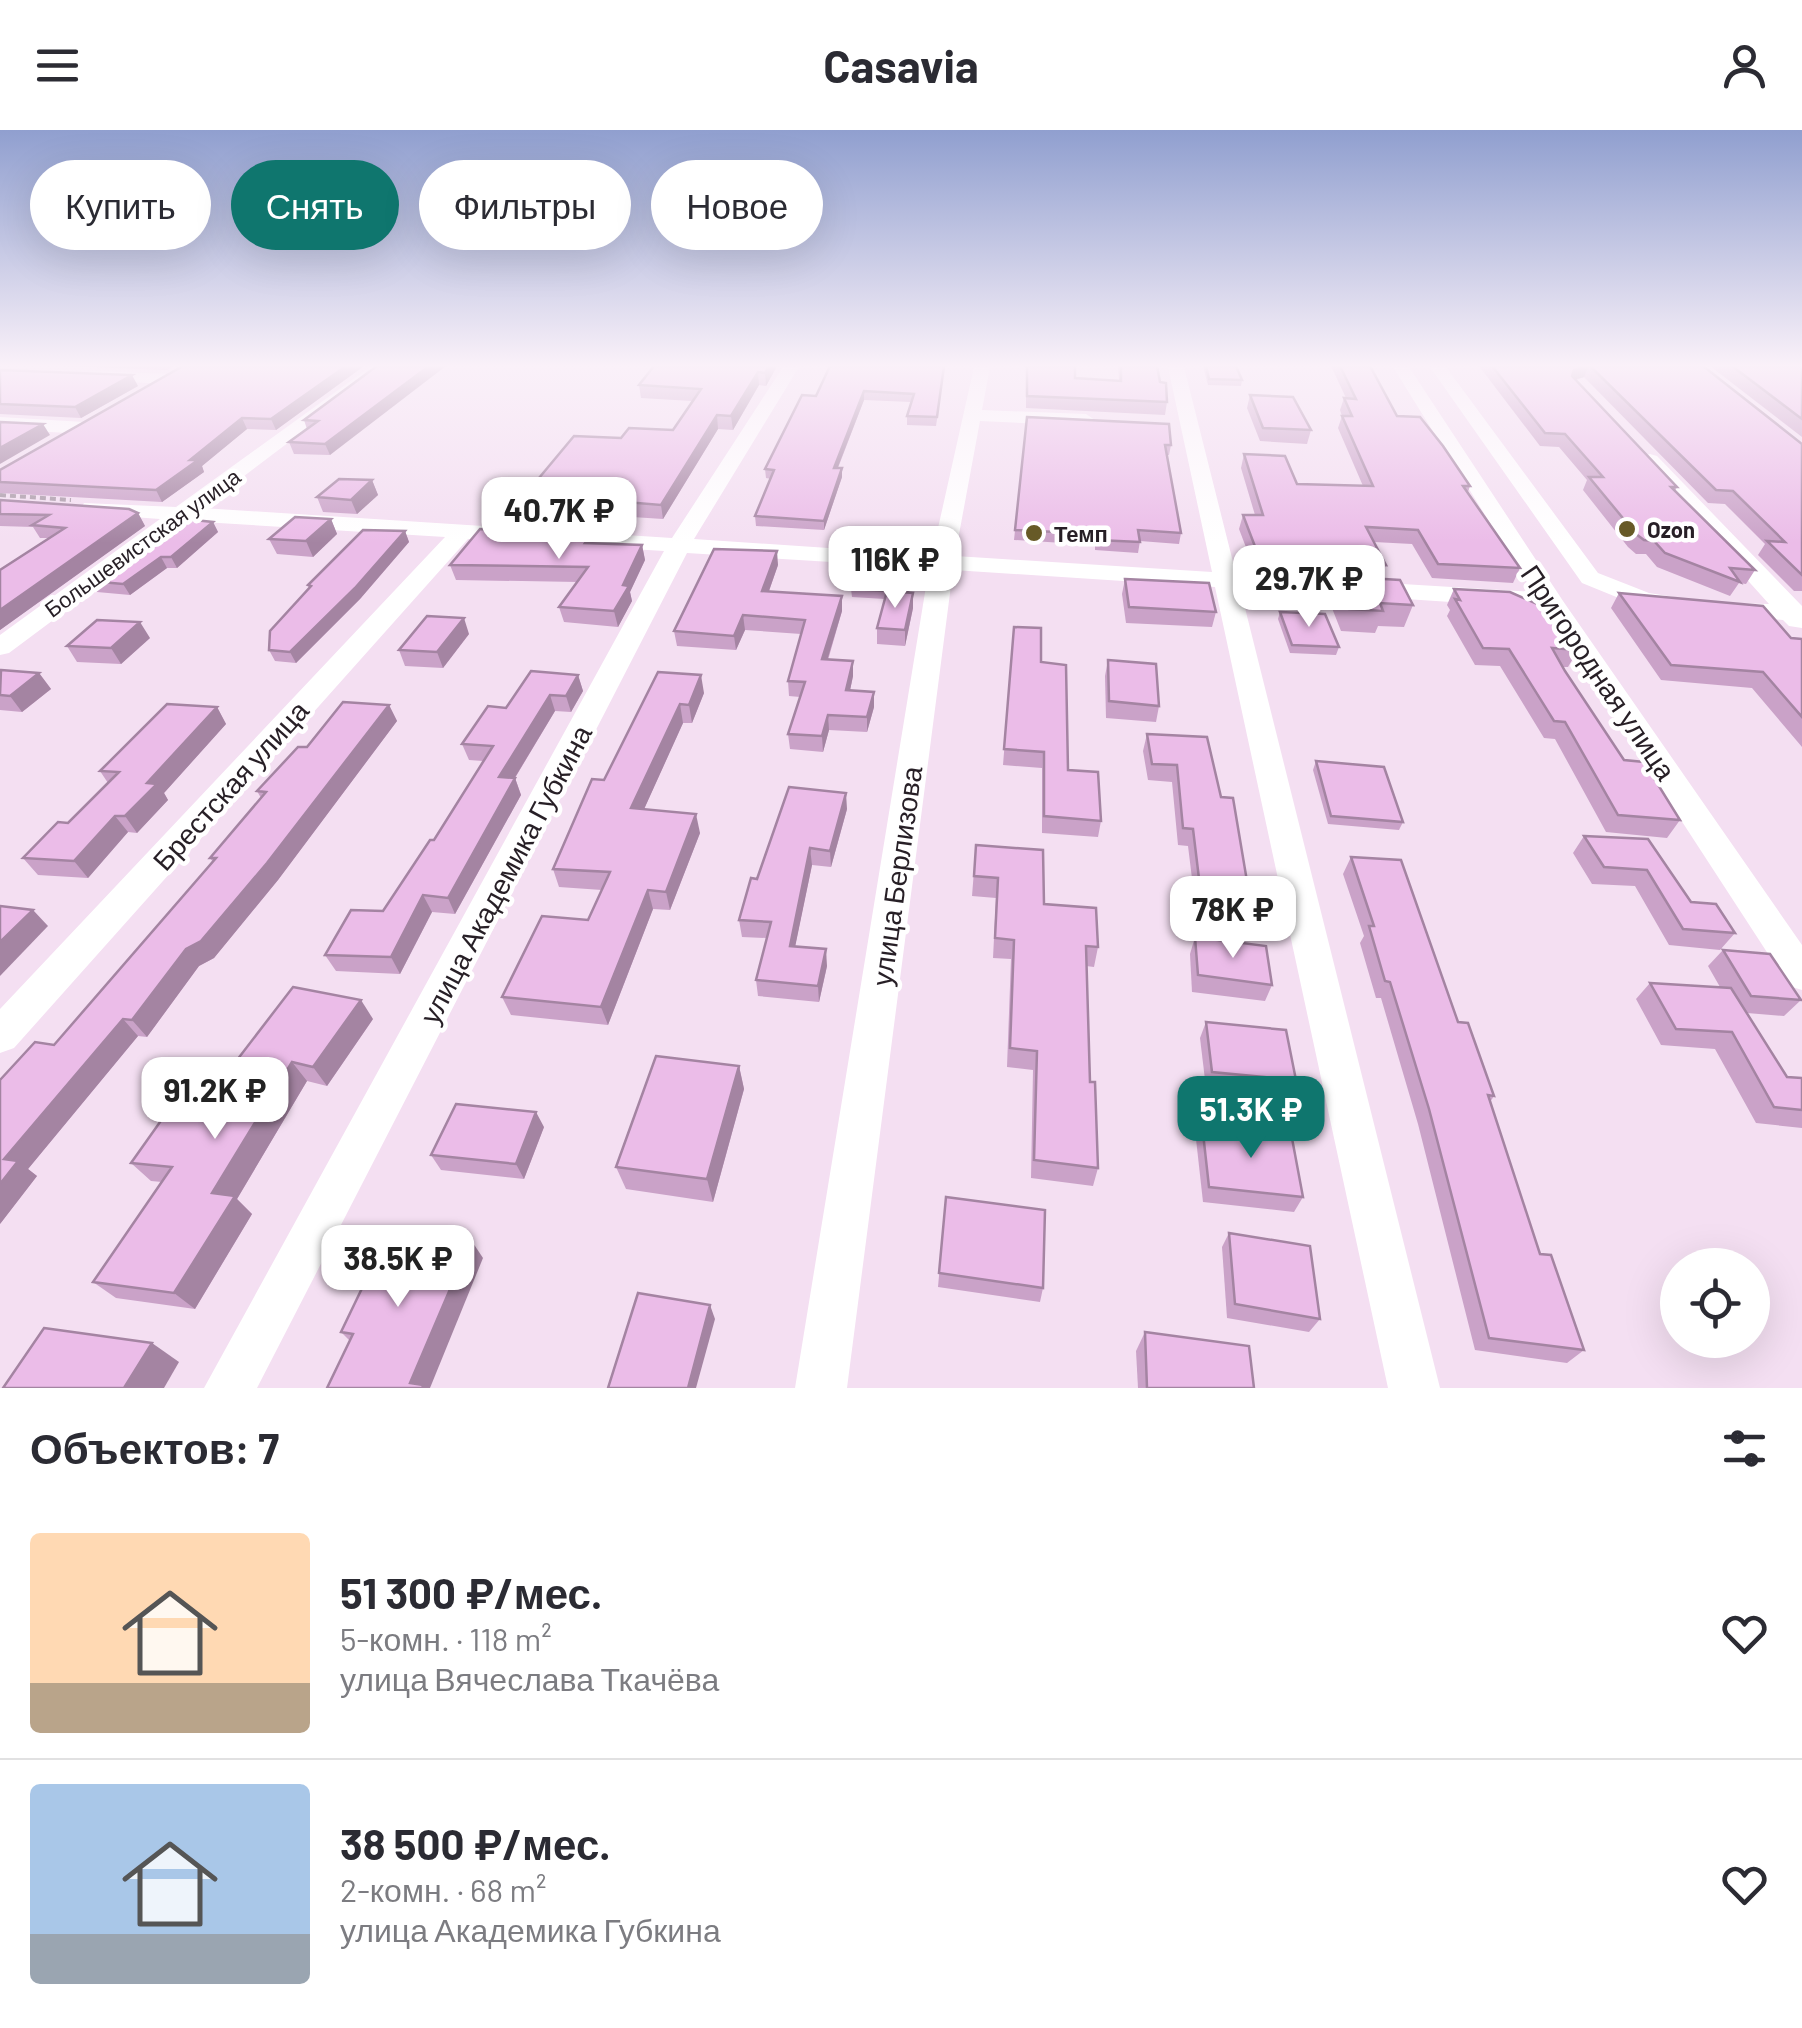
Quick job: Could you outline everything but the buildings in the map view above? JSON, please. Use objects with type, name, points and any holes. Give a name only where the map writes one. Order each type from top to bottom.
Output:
[{"type":"street","points":[[50,447],[88,426]]},
{"type":"street","name":"Большевистская улица","points":[[0,647],[299,426]]},
{"type":"street","name":"улица Академика Губкина","points":[[230,1388],[680,546],[754,426]]},
{"type":"street","name":"улица Берлизова","points":[[821,1388],[942,561],[971,426]]},
{"type":"street","points":[[1181,426],[1229,581],[1414,1388]]},
{"type":"street","name":"Пригородная улица","points":[[1439,426],[1551,601],[1802,975]]},
{"type":"street","points":[[1481,426],[1590,578],[1645,600],[1799,618]]},
{"type":"street","points":[[1633,442],[1799,618]]},
{"type":"street","points":[[72,506],[1551,601]]},
{"type":"street","name":"Брестская улица","points":[[0,1036],[461,532]]},
{"type":"place","name":"Ozon","points":[[1627,529]]},
{"type":"place","name":"Темп","points":[[1034,533]]}]
